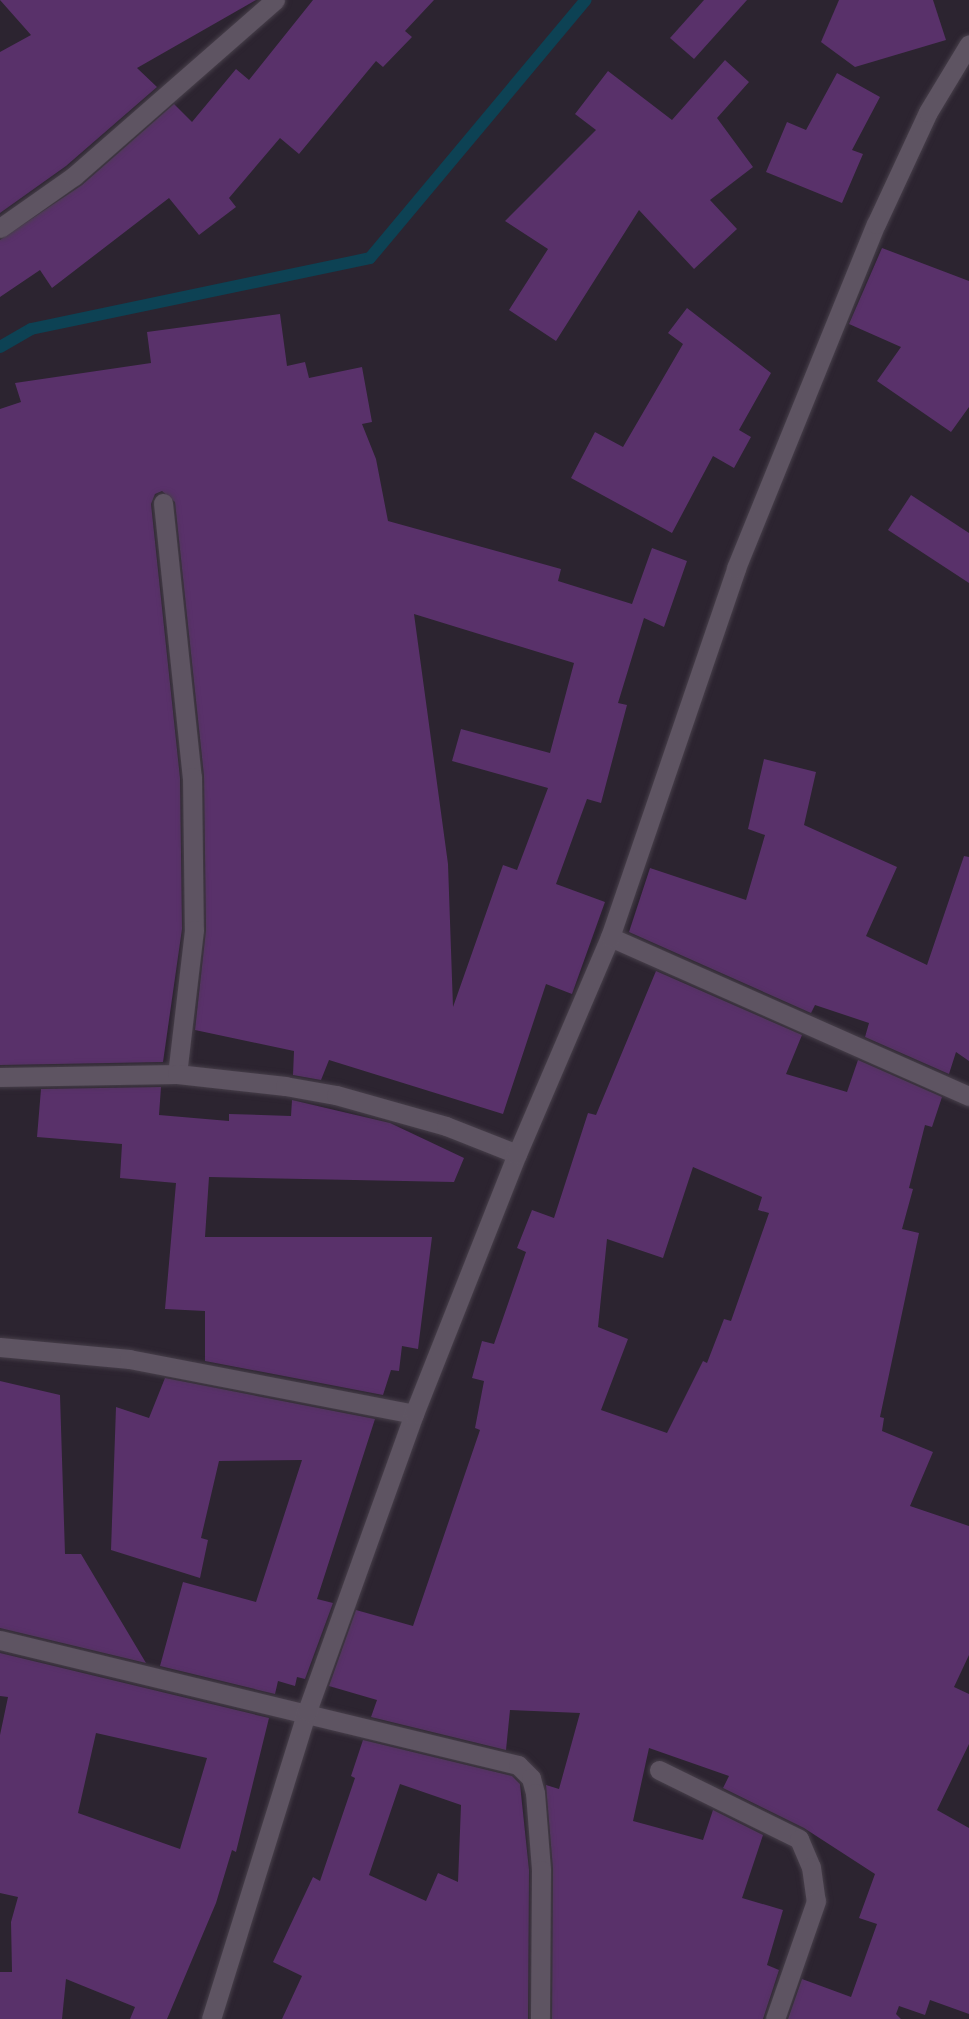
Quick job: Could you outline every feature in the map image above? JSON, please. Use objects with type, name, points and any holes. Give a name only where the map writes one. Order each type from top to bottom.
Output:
[{"type":"street","points":[[0,228],[74,176],[275,0]]},
{"type":"street","points":[[211,2019],[307,1711],[414,1414],[517,1154],[611,937],[736,568],[876,224],[928,112],[969,44]]},
{"type":"street","points":[[163,503],[192,777],[194,930],[177,1074]]},
{"type":"street","points":[[611,937],[969,1096]]},
{"type":"street","points":[[0,1077],[177,1074],[336,1095],[446,1126],[517,1154]]},
{"type":"street","points":[[0,1347],[129,1359],[414,1414]]},
{"type":"street","points":[[0,1640],[307,1711],[518,1765],[531,1778],[541,1870],[540,2019]]},
{"type":"street","points":[[659,1770],[799,1839],[811,1867],[816,1900],[775,2019]]},
{"type":"building","points":[[0,0],[256,0],[137,68],[157,87],[66,166],[0,213],[0,52],[31,35]]},
{"type":"building","points":[[313,0],[434,0],[405,31],[412,37],[383,67],[376,61],[299,154],[280,138],[229,198],[236,207],[199,235],[169,198],[52,288],[40,270],[0,297],[0,240],[82,185],[174,104],[192,122],[236,69],[249,80]]},
{"type":"building","points":[[704,0],[747,0],[694,59],[670,38]]},
{"type":"building","points":[[839,0],[933,0],[946,40],[855,67],[821,42]]},
{"type":"building","points":[[725,60],[749,82],[717,118],[753,167],[710,200],[737,229],[694,269],[639,210],[556,341],[509,310],[548,249],[505,221],[596,130],[575,114],[608,71],[672,120]]},
{"type":"building","points":[[837,73],[880,97],[852,150],[863,154],[842,203],[766,172],[787,122],[806,130]]},
{"type":"building","points":[[882,248],[969,281],[969,407],[951,432],[877,381],[901,347],[849,324]]},
{"type":"building","points":[[687,308],[771,373],[739,430],[751,437],[734,468],[713,456],[672,533],[571,478],[595,432],[623,447],[683,344],[668,333]]},
{"type":"building","points":[[280,314],[287,366],[305,362],[309,378],[362,367],[372,422],[362,424],[376,459],[388,521],[561,569],[558,581],[632,604],[652,548],[687,561],[664,627],[644,618],[618,703],[627,705],[601,803],[587,799],[556,884],[605,902],[572,994],[546,984],[503,1114],[329,1060],[321,1080],[293,1075],[294,1051],[195,1030],[206,930],[204,776],[175,502],[162,491],[155,494],[151,504],[180,778],[182,929],[163,1062],[0,1065],[0,409],[21,402],[15,383],[151,363],[147,332]],"holes":[[[414,614],[574,663],[550,753],[461,729],[452,761],[548,788],[517,870],[503,865],[453,1007],[448,864]]]},
{"type":"building","points":[[911,495],[969,533],[969,583],[888,530]]},
{"type":"building","points":[[764,759],[816,772],[804,825],[897,867],[866,936],[927,965],[964,856],[969,857],[969,1061],[956,1052],[949,1074],[865,1037],[869,1023],[815,1005],[811,1013],[629,932],[650,868],[746,900],[765,835],[748,829]]},
{"type":"building","points":[[656,971],[802,1035],[786,1074],[847,1092],[858,1060],[942,1097],[932,1127],[925,1125],[909,1188],[913,1189],[902,1229],[919,1233],[880,1417],[884,1418],[882,1431],[933,1452],[910,1506],[969,1526],[969,1655],[954,1687],[969,1694],[969,1744],[937,1810],[969,1828],[969,2014],[930,2000],[925,2015],[899,2006],[896,2014],[901,2019],[788,2019],[802,1979],[851,1997],[877,1924],[859,1918],[875,1874],[804,1828],[723,1788],[729,1776],[649,1748],[633,1821],[703,1840],[713,1810],[763,1835],[742,1898],[783,1910],[767,1965],[779,1970],[763,2019],[552,2019],[553,1869],[546,1785],[559,1789],[580,1713],[510,1710],[506,1750],[371,1717],[377,1700],[329,1686],[356,1610],[413,1626],[480,1430],[475,1428],[484,1381],[472,1378],[482,1341],[494,1344],[526,1252],[517,1248],[532,1210],[554,1218],[588,1113],[596,1115]],"holes":[[[693,1167],[762,1197],[758,1210],[769,1213],[731,1321],[724,1319],[707,1363],[703,1361],[667,1433],[601,1410],[628,1339],[598,1327],[607,1239],[663,1258]]]},
{"type":"building","points":[[161,1087],[159,1115],[229,1121],[229,1114],[291,1116],[292,1100],[390,1123],[464,1158],[454,1182],[209,1177],[205,1237],[432,1237],[418,1349],[402,1346],[399,1371],[391,1370],[383,1395],[205,1361],[205,1311],[165,1309],[176,1183],[120,1178],[122,1144],[37,1137],[41,1089]]},
{"type":"building","points":[[165,1378],[375,1419],[317,1599],[333,1603],[305,1679],[297,1677],[295,1686],[278,1681],[275,1694],[160,1666],[183,1582],[256,1602],[302,1460],[219,1461],[201,1538],[208,1540],[200,1578],[111,1550],[116,1407],[149,1418]]},
{"type":"building","points":[[0,1381],[60,1395],[65,1554],[81,1554],[146,1663],[0,1628]]},
{"type":"building","points":[[0,1653],[269,1718],[236,1852],[232,1850],[216,1903],[167,2019],[130,2019],[135,2007],[66,1979],[62,2019],[0,2019],[0,1972],[12,1972],[11,1922],[18,1897],[0,1893],[0,1735],[8,1697],[0,1696]],"holes":[[[96,1733],[207,1758],[180,1849],[78,1813]]]},
{"type":"building","points":[[363,1740],[512,1776],[520,1784],[529,1870],[528,2019],[282,2019],[302,1976],[273,1962],[313,1877],[320,1881],[355,1778],[351,1776]],"holes":[[[400,1784],[461,1805],[458,1882],[438,1873],[426,1901],[369,1875]]]},
{"type":"waterway","points":[[0,347],[31,329],[370,258],[586,0]]}]
